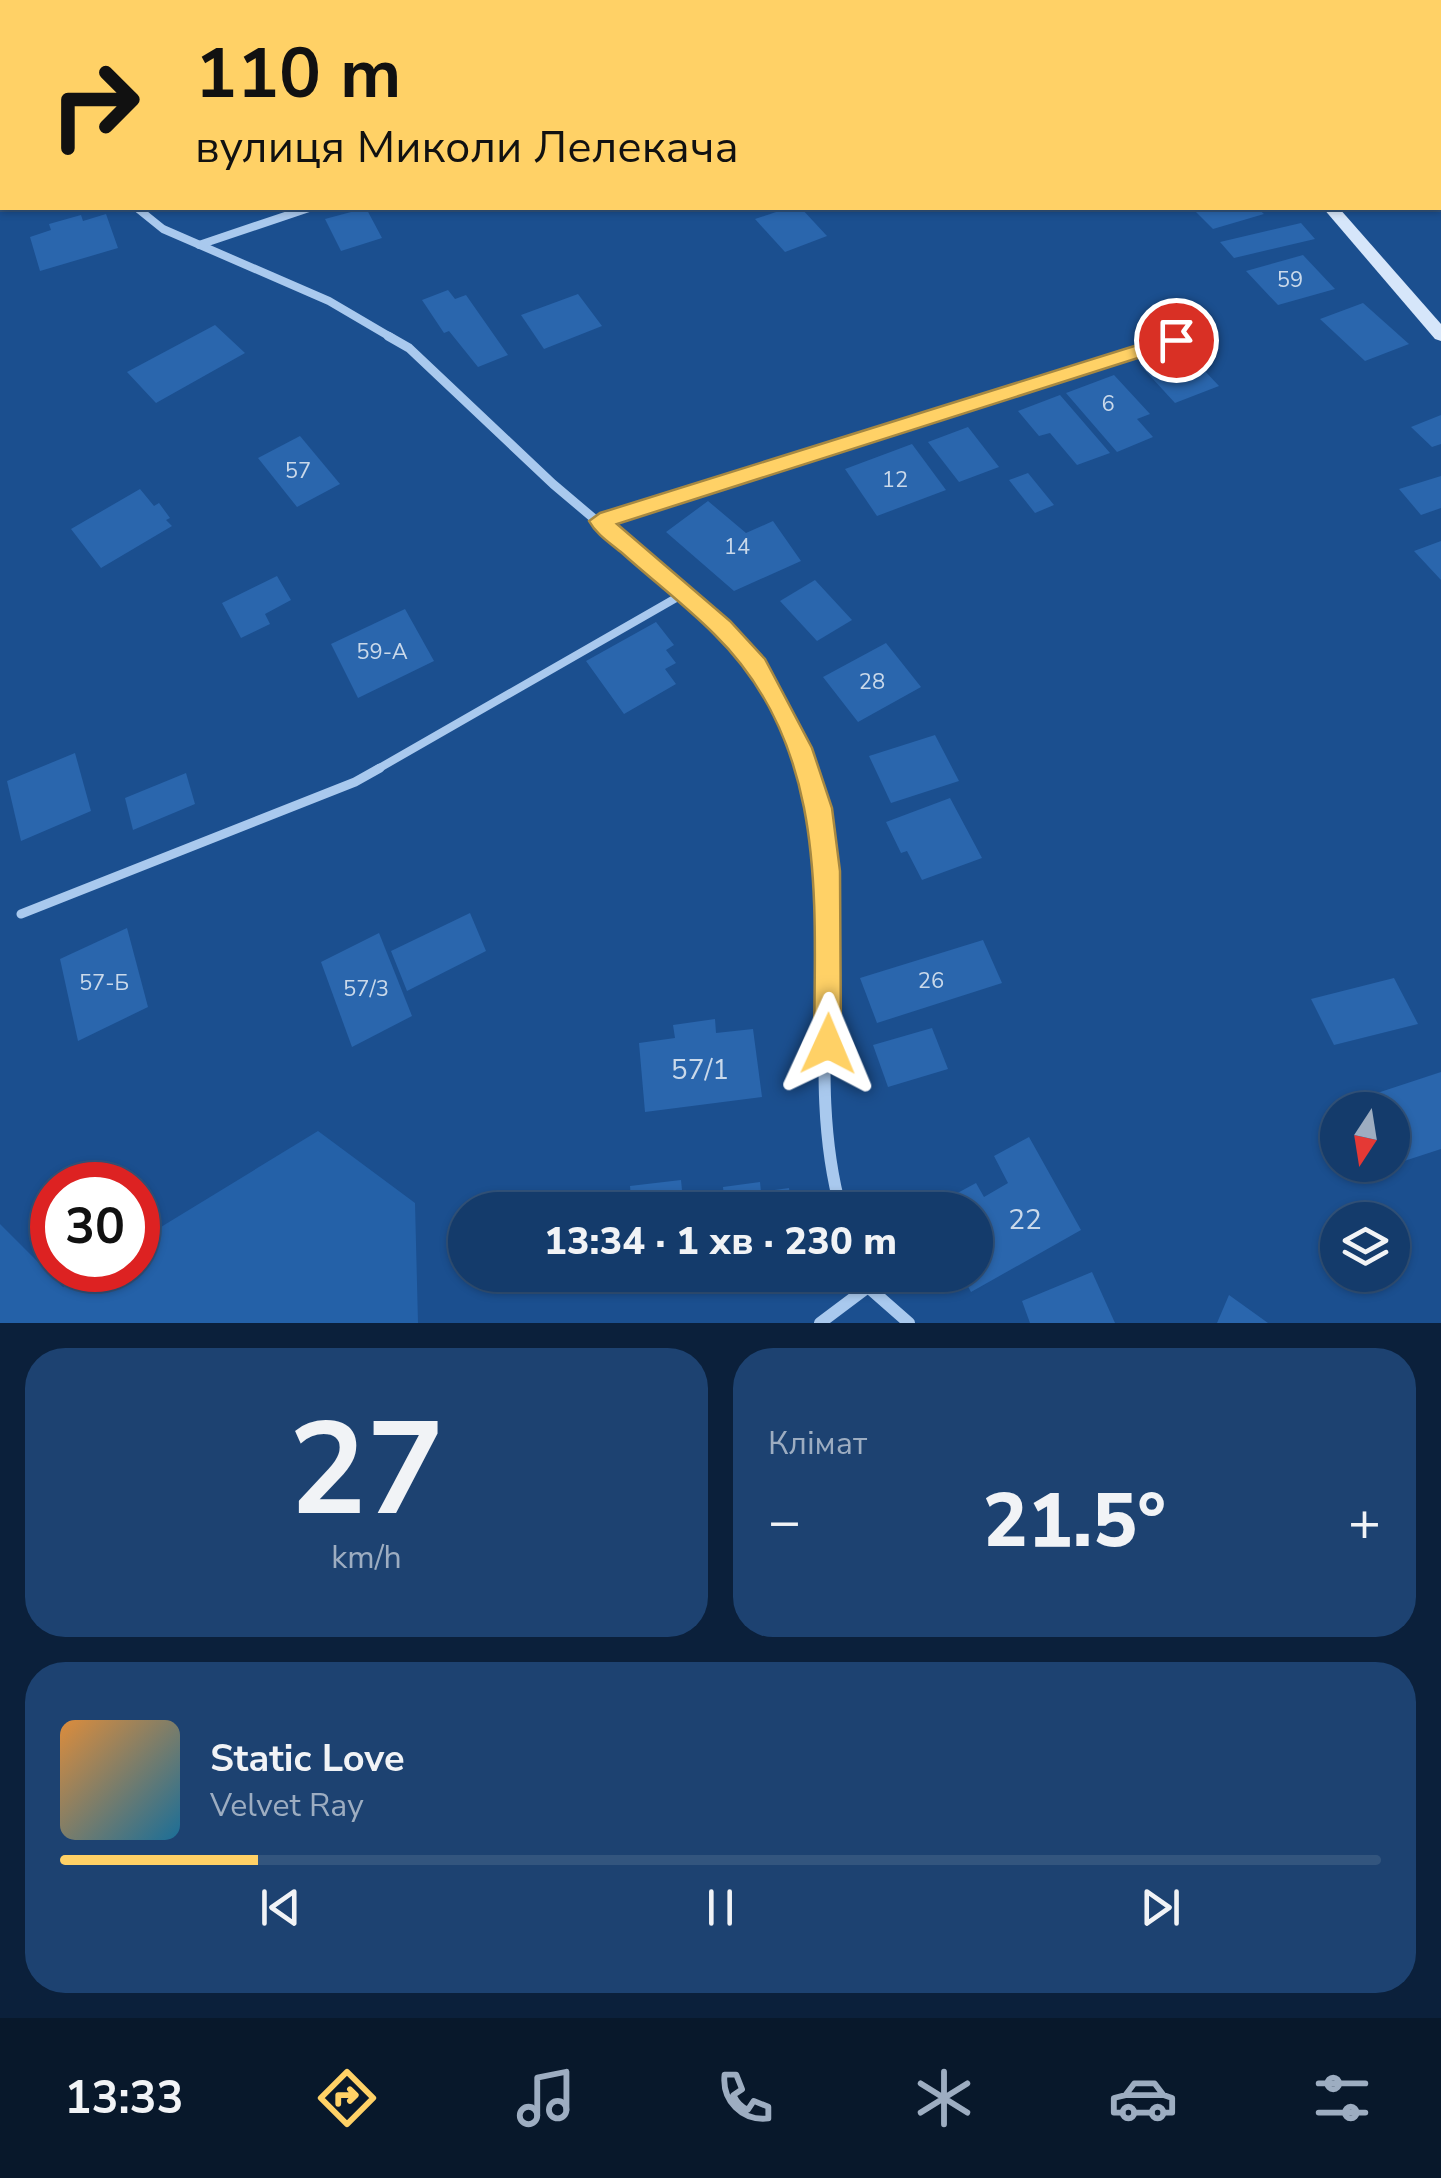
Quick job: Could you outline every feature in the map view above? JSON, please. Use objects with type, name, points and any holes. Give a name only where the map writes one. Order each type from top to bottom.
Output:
[{"type":"street","points":[[140,210],[163,229],[328,302],[409,348],[553,484],[722,627],[757,666],[800,748],[819,808],[827,871],[826,1112],[836,1192]]},
{"type":"street","points":[[198,245],[303,210]]},
{"type":"street","points":[[1333,210],[1441,336]]},
{"type":"street","points":[[600,521],[1176,340]]},
{"type":"street","points":[[820,1323],[854,1292]]},
{"type":"street","points":[[877,1292],[909,1323]]},
{"type":"lane","points":[[21,914],[355,782],[684,594]]},
{"type":"shaded area","points":[[318,1131],[415,1203],[418,1323],[0,1323],[0,1224],[30,1254],[30,1292],[160,1292],[160,1228]]},
{"type":"building","points":[[367,210],[382,238],[341,251],[325,219]]},
{"type":"building","points":[[782,210],[803,210],[827,236],[785,252],[755,219]]},
{"type":"building","points":[[1259,210],[1264,214],[1213,229],[1195,211]]},
{"type":"building","points":[[106,214],[118,248],[40,271],[30,237],[51,230],[49,224],[81,215],[83,221]]},
{"type":"building","points":[[1301,223],[1315,239],[1234,258],[1220,242]]},
{"type":"building","points":[[1303,255],[1335,289],[1278,305],[1246,271]]},
{"type":"building","points":[[448,290],[455,299],[466,295],[508,355],[478,367],[449,331],[444,333],[422,300]]},
{"type":"building","points":[[578,294],[602,326],[544,349],[521,315]]},
{"type":"building","points":[[1363,303],[1409,344],[1365,361],[1320,319]]},
{"type":"building","points":[[215,325],[245,353],[156,403],[127,372]]},
{"type":"building","points":[[1185,350],[1219,386],[1175,403],[1141,366]]},
{"type":"building","points":[[1114,375],[1150,414],[1137,419],[1153,437],[1117,452],[1066,393]]},
{"type":"building","points":[[1060,395],[1110,453],[1077,465],[1050,433],[1039,436],[1018,411]]},
{"type":"building","points":[[1441,415],[1441,444],[1432,447],[1411,427]]},
{"type":"building","points":[[968,427],[999,467],[959,482],[928,442]]},
{"type":"building","points":[[300,436],[340,484],[297,507],[258,458]]},
{"type":"building","points":[[912,444],[946,490],[877,516],[845,469]]},
{"type":"building","points":[[1028,473],[1054,505],[1035,513],[1009,480]]},
{"type":"building","points":[[1441,476],[1441,508],[1421,515],[1399,489]]},
{"type":"building","points":[[140,489],[154,506],[159,503],[172,526],[101,568],[71,529]]},
{"type":"building","points":[[708,501],[746,533],[773,521],[801,561],[734,591],[666,532]]},
{"type":"building","points":[[1441,541],[1441,580],[1414,551]]},
{"type":"building","points":[[277,576],[291,600],[265,614],[270,624],[241,638],[222,603]]},
{"type":"building","points":[[815,580],[852,620],[817,641],[780,601]]},
{"type":"building","points":[[405,609],[434,661],[358,698],[331,644]]},
{"type":"building","points":[[656,622],[674,645],[666,650],[676,663],[665,669],[676,684],[624,714],[586,661]]},
{"type":"building","points":[[886,643],[921,687],[858,722],[823,677]]},
{"type":"building","points":[[935,735],[959,781],[891,803],[869,756]]},
{"type":"building","points":[[75,753],[91,811],[21,841],[7,781]]},
{"type":"building","points":[[186,773],[195,804],[133,830],[125,798]]},
{"type":"building","points":[[950,798],[982,858],[922,880],[907,851],[901,853],[886,822]]},
{"type":"building","points":[[470,913],[486,951],[407,991],[391,951]]},
{"type":"building","points":[[127,928],[148,1007],[78,1041],[60,959]]},
{"type":"building","points":[[379,933],[412,1016],[352,1047],[321,962]]},
{"type":"building","points":[[983,940],[1002,983],[877,1023],[860,978]]},
{"type":"building","points":[[1394,978],[1418,1024],[1334,1045],[1311,999]]},
{"type":"building","points":[[715,1019],[716,1033],[753,1029],[762,1097],[645,1112],[639,1043],[675,1038],[673,1025]]},
{"type":"building","points":[[932,1028],[948,1069],[888,1087],[873,1045]]},
{"type":"building","points":[[1441,1072],[1441,1149],[1410,1159],[1410,1092],[1380,1092]]},
{"type":"building","points":[[1029,1137],[1081,1230],[993,1280],[993,1192],[1008,1183],[994,1156]]},
{"type":"building","points":[[681,1180],[682,1192],[630,1192],[630,1186]]},
{"type":"building","points":[[760,1182],[761,1192],[724,1192],[723,1187]]},
{"type":"building","points":[[976,1183],[981,1192],[959,1192]]},
{"type":"building","points":[[1092,1272],[1115,1323],[1030,1323],[1022,1301]]},
{"type":"building","points":[[1229,1295],[1268,1323],[1217,1323]]},
{"type":"route","points":[[828,1044],[827,871],[819,808],[800,748],[757,666],[722,627],[600,521],[1176,340]]}]
